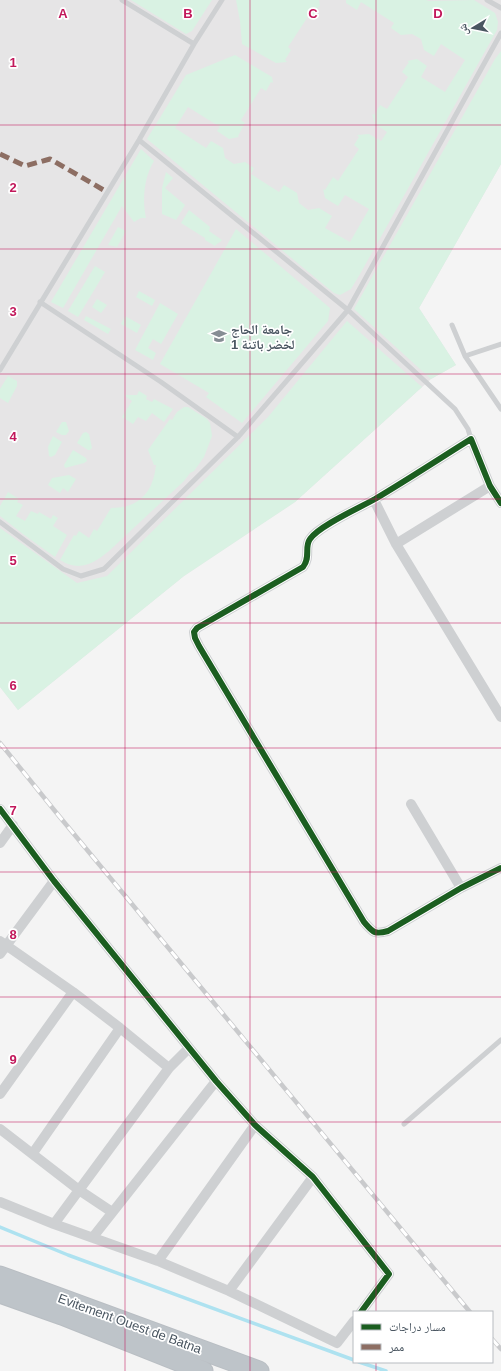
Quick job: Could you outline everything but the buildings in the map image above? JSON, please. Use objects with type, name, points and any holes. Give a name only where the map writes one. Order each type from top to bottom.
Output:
[{"type":"highway","name":"Evitement Ouest de Batna","points":[[0,1276],[259,1371]]},
{"type":"highway","name":"Evitement Ouest de Batna","points":[[0,1293],[62,1314],[203,1371]]},
{"type":"street","points":[[501,503],[490,486],[471,439],[374,500],[319,530],[309,539],[307,562],[303,568],[198,628],[194,632],[195,638],[298,814],[364,922],[372,932],[379,933],[388,931],[461,888],[501,868]]},
{"type":"street","points":[[396,544],[490,486]]},
{"type":"street","points":[[374,500],[396,544],[501,717]]},
{"type":"street","points":[[411,804],[461,888]]},
{"type":"street","points":[[0,809],[54,881],[216,1081],[255,1125],[313,1177],[390,1274],[362,1311]]},
{"type":"street","points":[[0,843],[13,825]]},
{"type":"street","points":[[54,881],[2,947],[73,992],[169,1068]]},
{"type":"street","points":[[0,1094],[73,992]]},
{"type":"street","points":[[33,1153],[120,1028]]},
{"type":"street","points":[[54,1224],[169,1068],[189,1048]]},
{"type":"street","points":[[93,1237],[216,1081]]},
{"type":"street","points":[[158,1261],[255,1125]]},
{"type":"street","points":[[0,1129],[79,1190],[112,1212]]},
{"type":"street","points":[[229,1291],[313,1177]]},
{"type":"street","points":[[0,1202],[54,1224],[158,1261],[229,1291],[337,1343],[353,1322]]},
{"type":"lane","points":[[122,0],[194,44]]},
{"type":"lane","points":[[0,370],[139,140],[194,44],[222,0]]},
{"type":"lane","points":[[487,0],[501,8]]},
{"type":"lane","points":[[0,522],[63,569],[81,576],[104,569],[238,437],[348,310],[501,33]]},
{"type":"lane","points":[[139,140],[348,310],[455,409],[468,429],[471,439]]},
{"type":"lane","points":[[40,302],[161,382],[238,437]]},
{"type":"lane","points":[[452,325],[465,356],[501,409]]},
{"type":"lane","points":[[465,356],[501,344]]},
{"type":"lane","points":[[404,1124],[501,1040]]},
{"type":"shaded area","name":"جامعة الحاج لخضر باتنة 1","points":[[0,0],[501,0],[501,164],[419,308],[456,365],[431,379],[295,502],[184,576],[18,710],[0,687]]},
{"type":"green space","points":[[131,0],[212,0],[192,31],[186,34]]},
{"type":"green space","points":[[236,0],[319,0],[320,7],[319,6],[312,17],[309,15],[288,47],[291,50],[285,60],[287,62],[276,63],[242,44]]},
{"type":"green space","points":[[346,0],[474,0],[495,13],[498,22],[497,30],[360,274],[351,289],[340,295],[334,293],[147,139],[186,75],[235,55],[272,77],[273,83],[271,82],[266,91],[261,88],[241,120],[245,123],[238,136],[239,137],[229,139],[217,131],[220,127],[188,107],[175,128],[206,148],[211,141],[223,148],[225,158],[234,164],[245,162],[254,168],[251,174],[279,192],[284,185],[297,193],[299,203],[308,210],[319,208],[332,216],[325,228],[350,242],[369,209],[345,195],[338,206],[325,198],[323,189],[325,190],[333,177],[338,181],[359,149],[354,145],[359,137],[357,135],[369,134],[381,141],[387,132],[375,124],[372,114],[374,115],[380,105],[387,109],[408,77],[402,72],[409,62],[407,61],[417,59],[427,66],[421,77],[445,92],[465,60],[441,44],[434,56],[424,50],[421,39],[412,34],[401,35],[391,28],[394,23],[361,2],[357,10],[346,3]]},
{"type":"green space","points":[[501,51],[501,164],[419,308],[456,365],[431,379],[354,309],[495,59]]},
{"type":"green space","points":[[141,149],[154,161],[146,181],[144,204],[146,218],[141,218],[134,222],[122,206],[63,308],[51,302]]},
{"type":"green space","points":[[166,172],[173,178],[165,188],[185,205],[176,220],[162,214],[162,188]]},
{"type":"green space","points":[[189,210],[210,227],[209,231],[222,240],[215,246],[181,223]]},
{"type":"green space","points":[[118,227],[126,231],[117,247],[108,245]]},
{"type":"green space","points":[[236,229],[330,308],[328,321],[242,423],[206,397],[209,393],[160,364]]},
{"type":"green space","points":[[95,266],[105,272],[78,317],[68,311]]},
{"type":"green space","points":[[139,291],[155,300],[152,306],[136,297]]},
{"type":"green space","points":[[97,299],[107,305],[101,313],[92,307]]},
{"type":"green space","points":[[160,303],[178,314],[161,344],[153,339],[148,348],[156,353],[153,360],[135,350]]},
{"type":"green space","points":[[86,316],[111,329],[108,334],[84,320]]},
{"type":"green space","points":[[125,316],[141,325],[137,333],[121,324]]},
{"type":"green space","points":[[347,321],[422,387],[295,502],[184,576],[18,710],[0,687],[0,528],[77,583],[107,576],[268,417]]},
{"type":"green space","points":[[8,376],[17,381],[17,386],[8,403],[0,398],[0,389]]},
{"type":"green space","points":[[139,391],[147,396],[146,399],[152,402],[154,399],[173,409],[164,422],[152,413],[146,421],[138,417],[133,424],[122,417],[132,401],[124,395],[137,395]]},
{"type":"green space","points":[[184,407],[188,407],[207,419],[210,423],[212,436],[204,457],[194,471],[190,473],[184,481],[109,551],[97,560],[80,566],[67,564],[60,560],[74,535],[76,536],[79,531],[89,538],[94,529],[97,531],[111,508],[121,507],[137,502],[148,491],[152,484],[156,465],[154,465],[148,450],[170,419],[172,420],[177,412]]},
{"type":"green space","points":[[62,422],[66,422],[69,431],[66,435],[56,432]]},
{"type":"green space","points":[[86,432],[89,434],[92,448],[90,450],[77,443],[83,433]]},
{"type":"green space","points":[[53,436],[62,442],[55,455],[51,457],[49,456],[48,447]]},
{"type":"green space","points":[[73,450],[86,458],[87,461],[65,468],[64,465]]},
{"type":"green space","points":[[69,475],[76,479],[68,492],[63,488],[60,493],[48,485],[52,478]]},
{"type":"green space","points":[[8,492],[19,499],[17,502],[23,505],[16,516],[25,521],[31,511],[38,514],[39,512],[51,519],[53,515],[58,518],[53,526],[67,535],[55,557],[0,516],[0,506]]},
{"type":"waterway","points":[[0,1227],[68,1255],[353,1360]]},
{"type":"waterway","points":[[362,1363],[386,1371]]},
{"type":"railway","points":[[0,743],[469,1311]]},
{"type":"railway","points":[[493,1340],[501,1349]]},
{"type":"marked path","points":[[0,154],[25,166],[50,159],[107,192]]},
{"type":"cycle path","points":[[501,503],[490,486],[471,439],[375,499],[322,529],[308,542],[307,560],[303,567],[197,628],[194,632],[199,646],[364,922],[374,932],[380,933],[388,931],[461,888],[501,868]]},
{"type":"cycle path","points":[[0,809],[54,881],[216,1081],[255,1125],[313,1177],[389,1274],[362,1311]]},
{"type":"place","name":"جامعة الحاج لخضر باتنة 1","points":[[219,336]]}]
